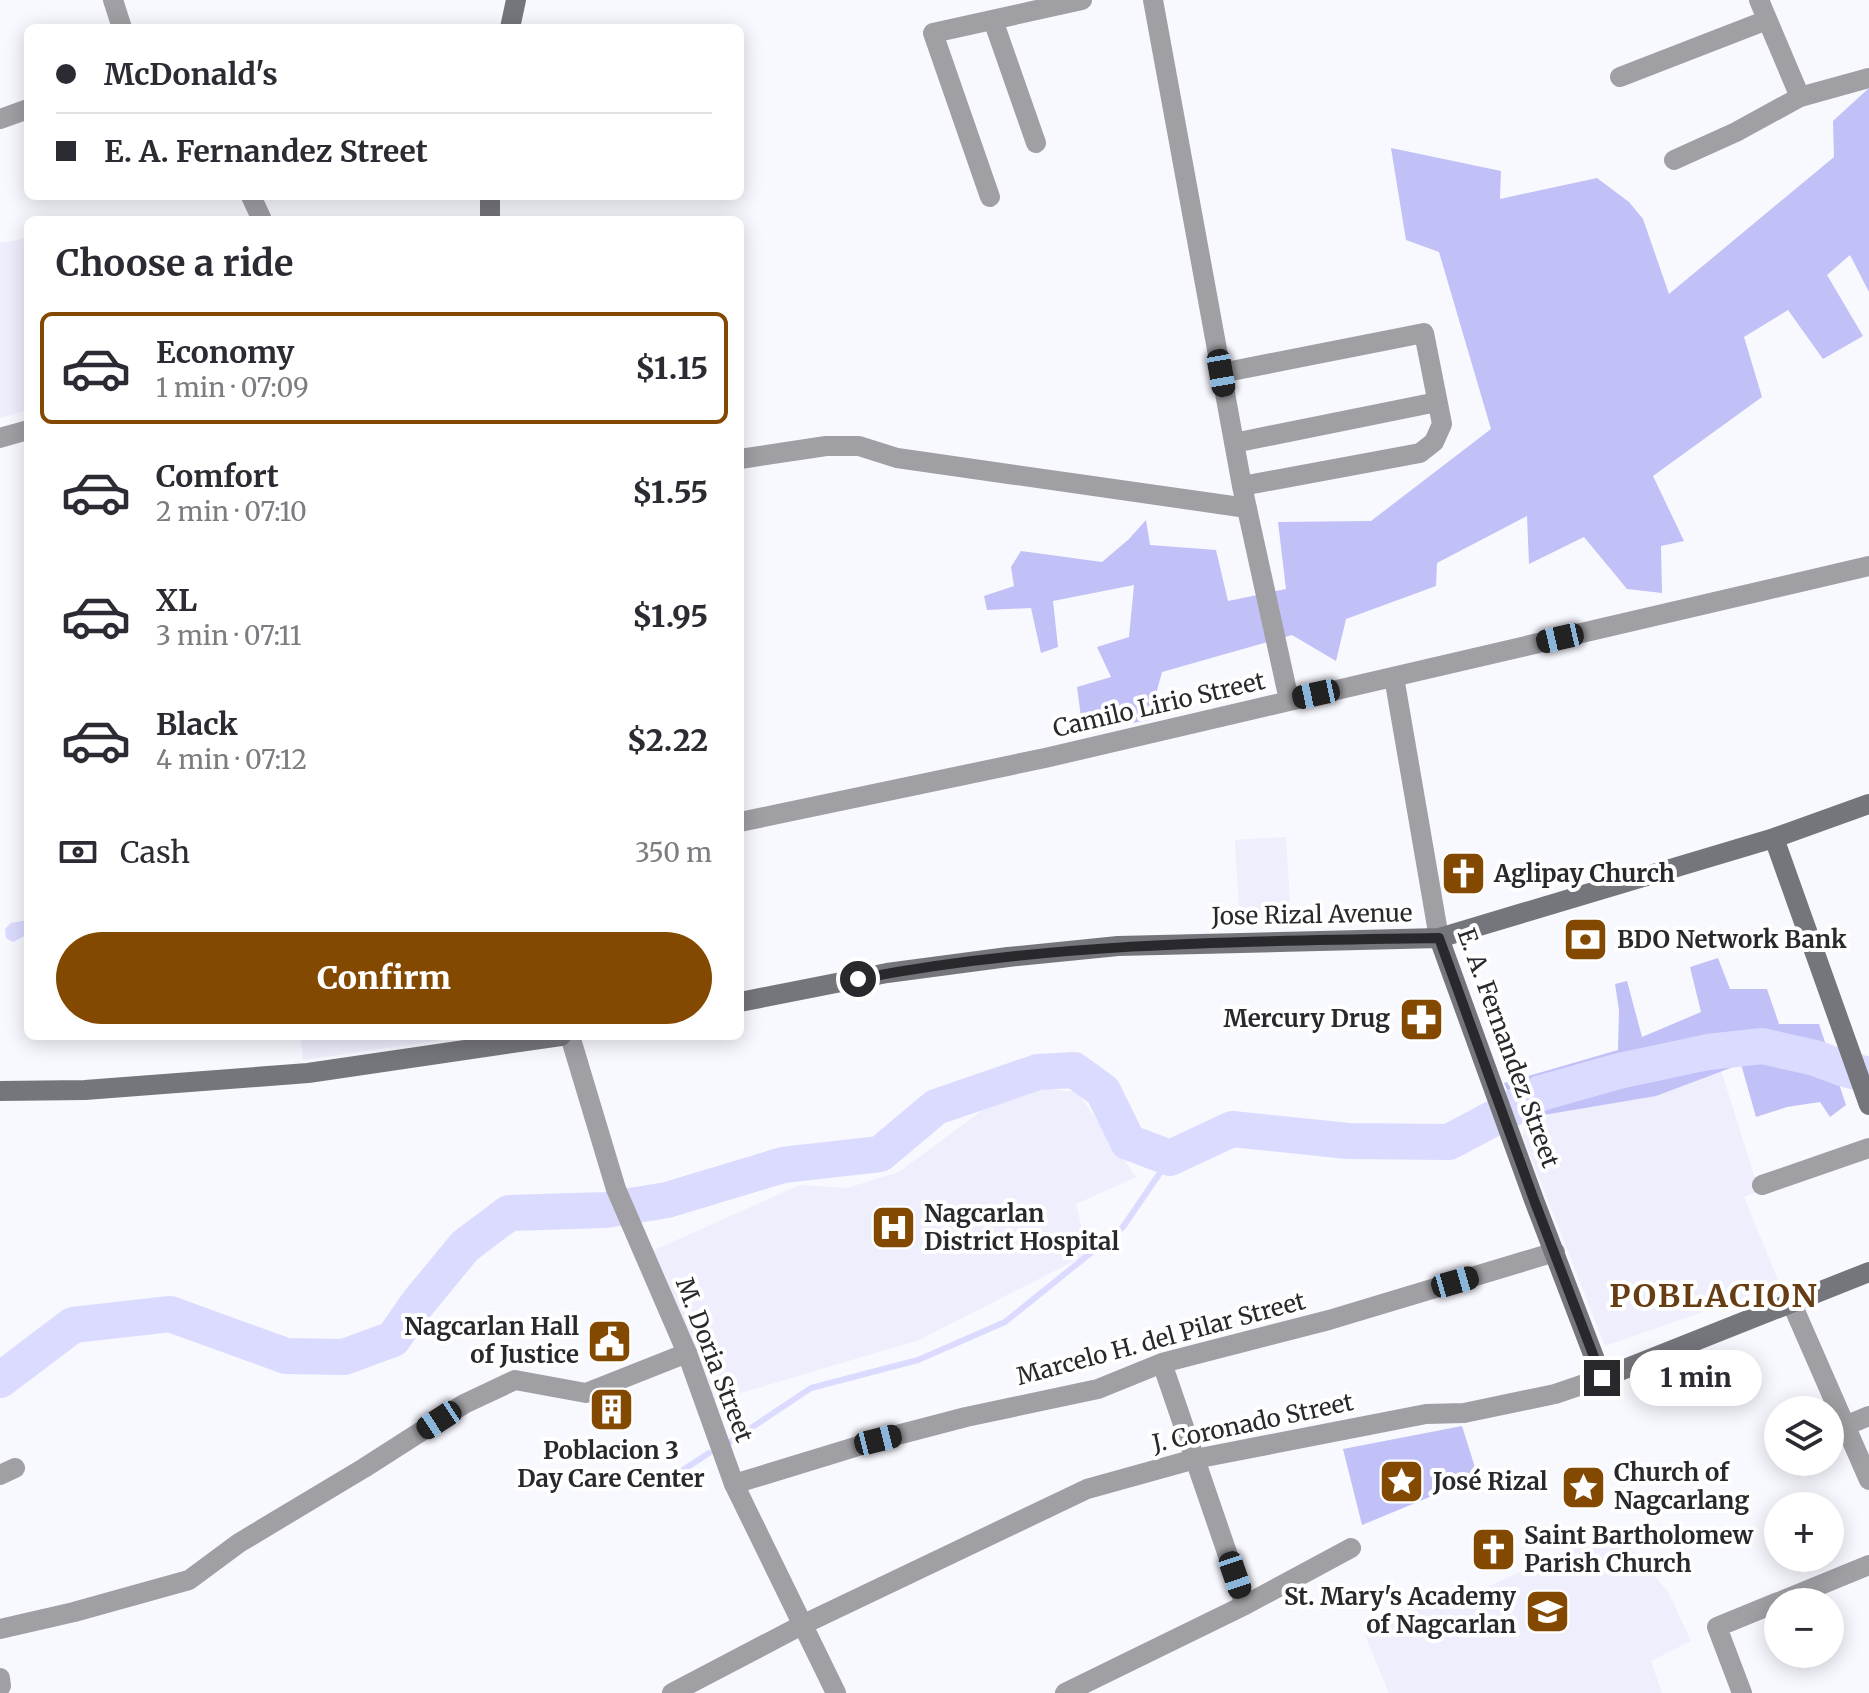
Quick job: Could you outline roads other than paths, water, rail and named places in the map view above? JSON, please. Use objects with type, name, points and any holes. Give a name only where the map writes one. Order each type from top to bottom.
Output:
[{"type":"main road","points":[[511,24],[516,0]]},
{"type":"main road","name":"Jose Rizal Avenue","points":[[744,1001],[887,973],[1103,947],[1439,938],[1774,838],[1869,804]]},
{"type":"main road","points":[[1774,838],[1869,1105]]},
{"type":"main road","name":"E. A. Fernandez Street","points":[[1439,938],[1602,1378]]},
{"type":"main road","points":[[0,1091],[85,1090],[308,1073],[534,1040]]},
{"type":"main road","name":"J. Coronado Street","points":[[1602,1378],[1869,1272]]},
{"type":"street","points":[[113,0],[121,24]]},
{"type":"street","points":[[990,197],[933,33],[1082,0]]},
{"type":"street","points":[[1153,0],[1242,486],[1289,700]]},
{"type":"street","points":[[1759,0],[1800,97]]},
{"type":"street","points":[[993,20],[1036,143]]},
{"type":"street","points":[[1620,77],[1767,20]]},
{"type":"street","points":[[1674,160],[1736,132],[1800,97],[1869,78]]},
{"type":"street","points":[[0,119],[24,110]]},
{"type":"street","points":[[1221,373],[1424,333],[1442,424],[1434,442],[1420,453],[1242,486]]},
{"type":"street","points":[[1234,443],[1437,402]]},
{"type":"street","points":[[0,438],[24,431]]},
{"type":"street","points":[[744,458],[826,446],[859,446],[897,458],[1247,508]]},
{"type":"street","name":"Camilo Lirio Street","points":[[744,821],[1045,758],[1869,566]]},
{"type":"street","name":"E. A. Fernandez Street","points":[[1394,677],[1439,938]]},
{"type":"street","name":"M. Doria Street","points":[[571,1040],[616,1189],[687,1353],[734,1484],[836,1693]]},
{"type":"street","points":[[1762,1185],[1869,1148]]},
{"type":"street","name":"Marcelo H. del Pilar Street","points":[[734,1484],[966,1417],[1098,1389],[1162,1363],[1329,1320],[1555,1252]]},
{"type":"street","points":[[1792,1304],[1869,1480]]},
{"type":"street","points":[[0,1629],[189,1580],[239,1543],[464,1404],[515,1380],[586,1393],[687,1353]]},
{"type":"street","points":[[1162,1363],[1245,1605]]},
{"type":"street","name":"J. Coronado Street","points":[[672,1693],[802,1625],[1087,1489],[1195,1459],[1426,1414],[1464,1413],[1555,1394],[1602,1378]]},
{"type":"street","points":[[1845,1426],[1869,1416]]},
{"type":"street","points":[[1065,1693],[1245,1605],[1351,1548]]},
{"type":"street","points":[[1812,1588],[1869,1565]]},
{"type":"street","points":[[1742,1693],[1717,1627],[1764,1608]]},
{"type":"waterway","points":[[0,1380],[73,1325],[170,1314],[286,1356],[344,1357],[393,1339],[465,1246],[509,1213],[606,1210],[667,1200],[783,1165],[880,1154],[936,1107],[1038,1072],[1074,1070],[1103,1091],[1128,1142],[1170,1158],[1232,1129],[1348,1141],[1449,1142],[1541,1093],[1619,1071],[1708,1052],[1762,1046],[1869,1075]]},
{"type":"waterway","points":[[724,1446],[811,1388],[918,1360],[1005,1322],[1123,1227],[1170,1158]]},
{"type":"waterway","points":[[660,1485],[709,1453]]},
{"type":"place","name":"Aglipay Church","points":[[1463,874]]},
{"type":"place","name":"BDO Network Bank","points":[[1586,940]]},
{"type":"place","name":"Mercury Drug","points":[[1421,1019]]},
{"type":"place","name":"Nagcarlan District Hospital","points":[[893,1228]]},
{"type":"place","name":"Nagcarlan Hall of Justice","points":[[610,1341]]},
{"type":"place","name":"Poblacion 3 Day Care Center","points":[[611,1409]]},
{"type":"place","name":"José Rizal","points":[[1402,1482]]},
{"type":"place","name":"Church of Nagcarlang","points":[[1583,1487]]},
{"type":"place","name":"Saint Bartholomew Parish Church","points":[[1493,1550]]},
{"type":"place","name":"St. Mary's Academy of Nagcarlan","points":[[1547,1611]]},
{"type":"district","name":"POBLACION","points":[[1714,1296]]}]
